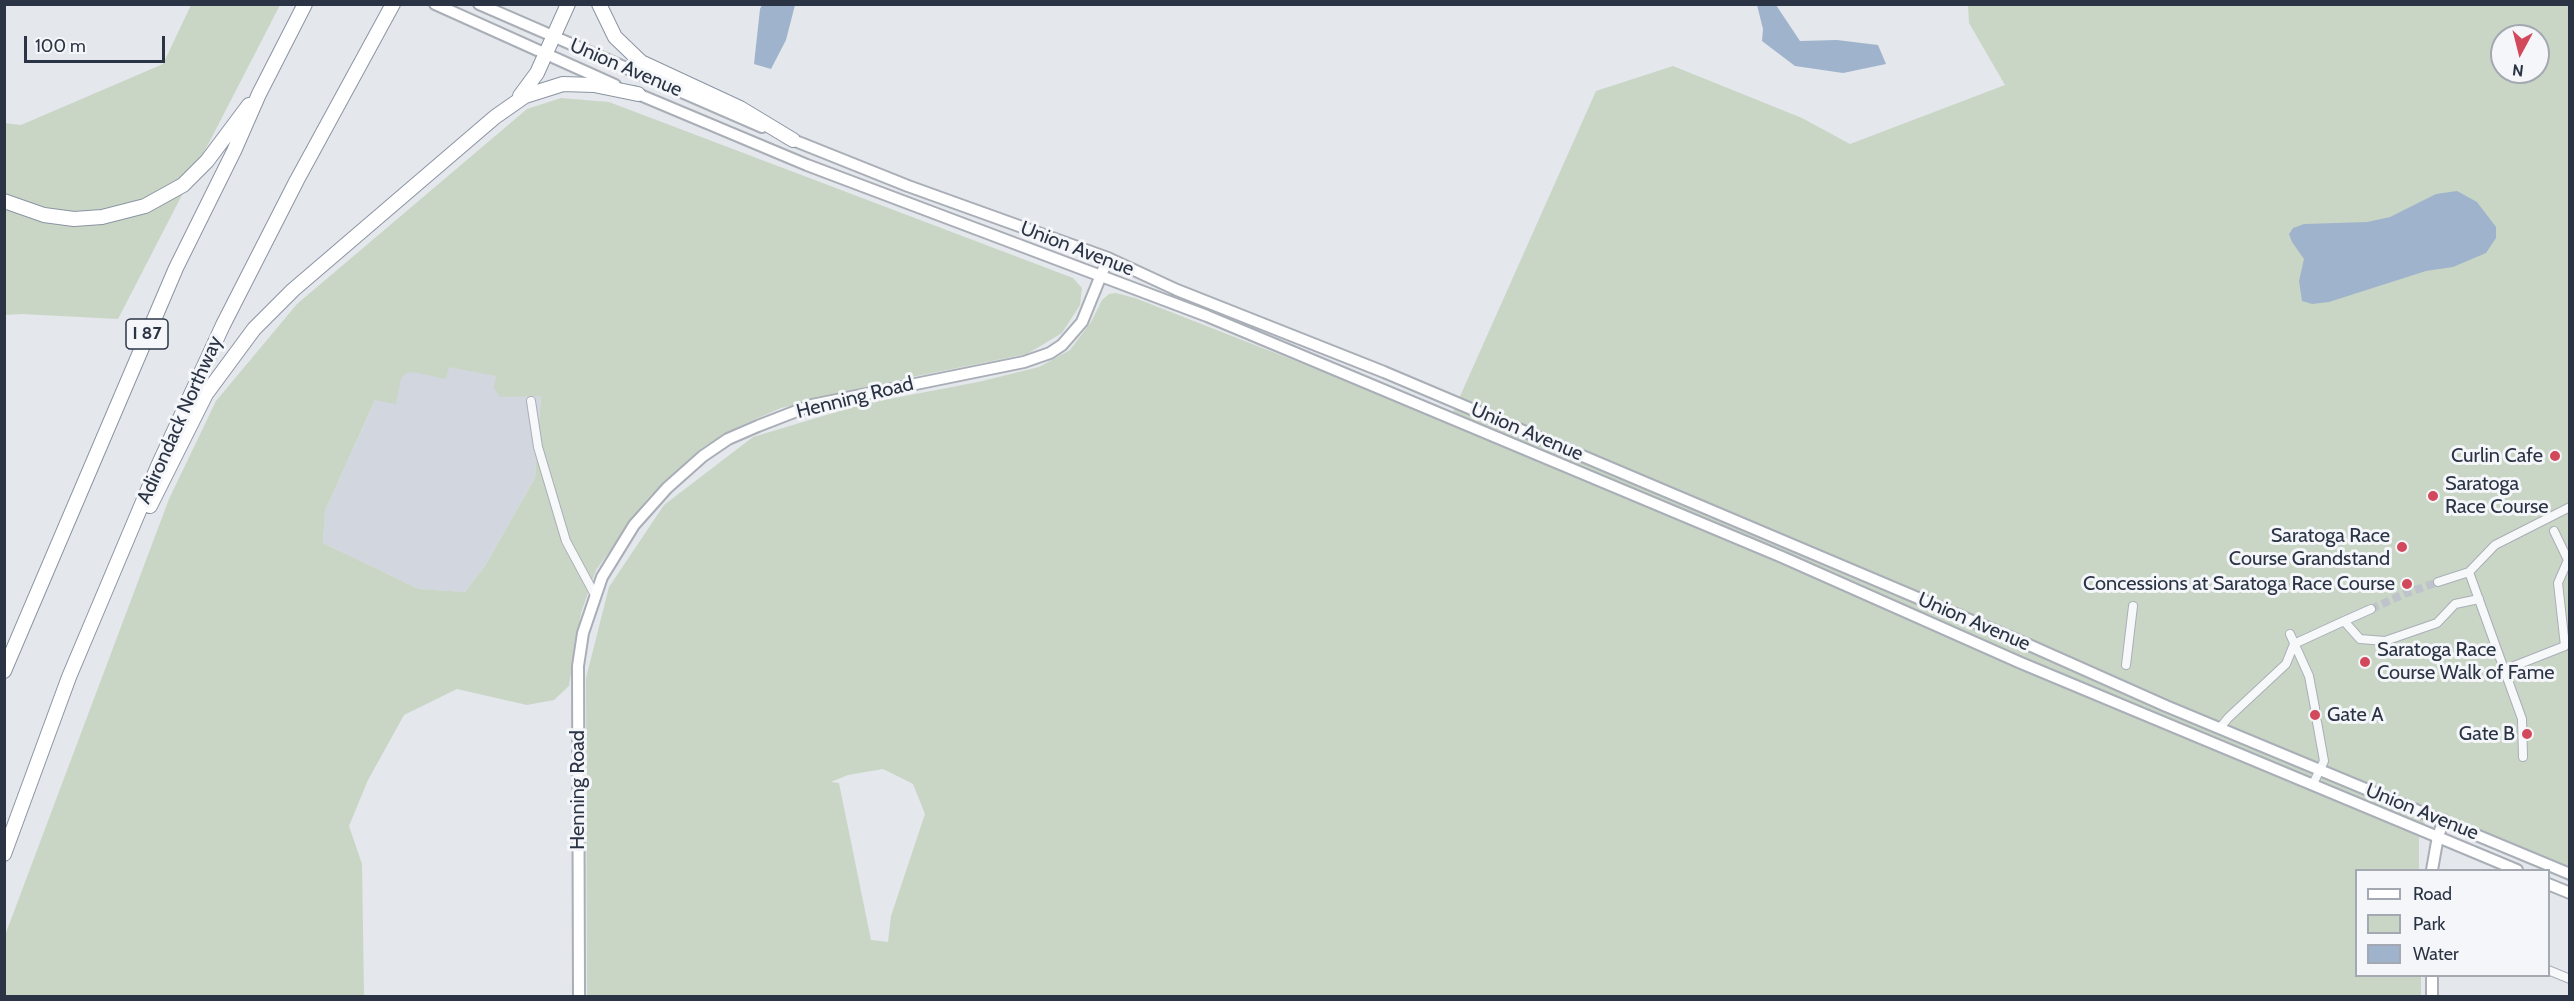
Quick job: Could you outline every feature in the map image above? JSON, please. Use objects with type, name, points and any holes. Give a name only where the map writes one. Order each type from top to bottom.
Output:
[{"type":"highway","name":"I 87","points":[[4,671],[161,301],[259,94],[305,4]]},
{"type":"highway","name":"Adirondack Northway","points":[[4,854],[58,706],[106,587],[223,325],[297,180],[393,4]]},
{"type":"highway","points":[[106,587],[130,547],[187,428],[206,394],[254,329],[293,290],[510,106],[532,83],[568,4]]},
{"type":"highway","points":[[599,4],[615,37],[641,62],[740,108],[793,140]]},
{"type":"highway","points":[[510,106],[535,91],[563,84],[594,85],[638,94]]},
{"type":"highway","points":[[4,201],[44,215],[74,219],[102,217],[145,206],[183,185],[207,160],[237,119],[259,94]]},
{"type":"main road","name":"Union Avenue","points":[[435,4],[546,55],[807,165],[1207,316],[1671,510],[2021,663],[2515,869]]},
{"type":"main road","name":"Union Avenue","points":[[479,4],[793,140],[919,190],[1108,258],[1177,290],[1384,372],[2220,728],[2570,874]]},
{"type":"main road","name":"Henning Road","points":[[579,996],[578,666],[583,633],[602,577],[640,518],[702,456],[728,439],[812,405],[1024,362],[1050,353],[1062,345],[1082,322],[1108,258]]},
{"type":"main road","points":[[2432,869],[2438,836],[2444,820]]},
{"type":"main road","points":[[2550,885],[2570,893]]},
{"type":"main road","points":[[2432,977],[2432,996]]},
{"type":"street","points":[[531,401],[538,447],[566,541],[595,595]]},
{"type":"street","points":[[2438,582],[2469,572],[2495,545],[2570,507]]},
{"type":"street","points":[[2504,670],[2567,645],[2558,583],[2569,559],[2554,531]]},
{"type":"street","points":[[2469,572],[2522,719],[2523,758]]},
{"type":"street","points":[[2344,621],[2361,639],[2385,641],[2437,623],[2455,604],[2479,599]]},
{"type":"street","points":[[2126,666],[2133,606]]},
{"type":"street","points":[[2220,728],[2286,664],[2294,644],[2371,609]]},
{"type":"street","points":[[2290,634],[2309,676],[2314,708]]},
{"type":"street","points":[[2313,784],[2324,761],[2317,722]]},
{"type":"street","points":[[2550,971],[2570,979]]},
{"type":"shaded area","points":[[405,334],[541,396],[535,478],[485,566],[465,592],[419,589],[323,543],[325,511]]},
{"type":"green space","points":[[191,5],[280,5],[118,319],[5,315],[4,123],[21,125],[163,64]]},
{"type":"green space","name":"Saratoga Race Course","points":[[1968,5],[2569,5],[2569,868],[2430,809],[2419,839],[2419,869],[2355,869],[2355,977],[2421,977],[2421,996],[587,996],[586,678],[609,587],[664,505],[753,437],[863,404],[978,382],[1039,367],[1070,350],[1091,322],[1102,300],[1109,294],[1116,293],[1135,298],[1449,421],[1596,91],[1673,66],[1802,118],[1850,144],[2005,85],[1969,23]],"holes":[[[883,769],[913,784],[925,814],[891,916],[888,942],[871,940],[839,783],[831,782],[848,775]]]},
{"type":"green space","points":[[561,98],[609,102],[1073,278],[1082,288],[1080,305],[1062,333],[1027,354],[907,378],[781,408],[740,426],[703,447],[648,498],[596,570],[581,613],[569,686],[554,700],[527,705],[457,689],[404,715],[368,780],[349,826],[362,864],[364,996],[5,996],[4,938],[169,499],[216,401],[297,304],[527,109]],"holes":[[[449,367],[496,376],[494,388],[500,397],[541,396],[535,478],[485,566],[465,592],[419,589],[323,543],[325,511],[375,400],[396,404],[401,379],[406,373],[413,372],[446,379]]]},
{"type":"water","points":[[762,5],[795,5],[786,40],[771,69],[754,64]]},
{"type":"water","points":[[1757,5],[1776,5],[1800,41],[1837,40],[1878,45],[1886,64],[1843,73],[1795,66],[1762,41],[1763,29]]},
{"type":"water","points":[[2457,191],[2477,202],[2496,227],[2496,238],[2486,253],[2453,267],[2426,271],[2329,302],[2312,304],[2302,301],[2299,281],[2304,259],[2289,234],[2293,228],[2304,224],[2367,222],[2390,217],[2436,194]]},
{"type":"tunnel","points":[[2371,609],[2438,582]]},
{"type":"place","name":"Curlin Cafe","points":[[2555,456]]},
{"type":"place","name":"Saratoga Race Course","points":[[2433,496]]},
{"type":"place","name":"Saratoga Race Course Grandstand","points":[[2402,547]]},
{"type":"place","name":"Concessions at Saratoga Race Course","points":[[2407,584]]},
{"type":"place","name":"Saratoga Race Course Walk of Fame","points":[[2365,662]]},
{"type":"place","name":"Gate A","points":[[2315,715]]},
{"type":"place","name":"Gate B","points":[[2527,734]]}]
